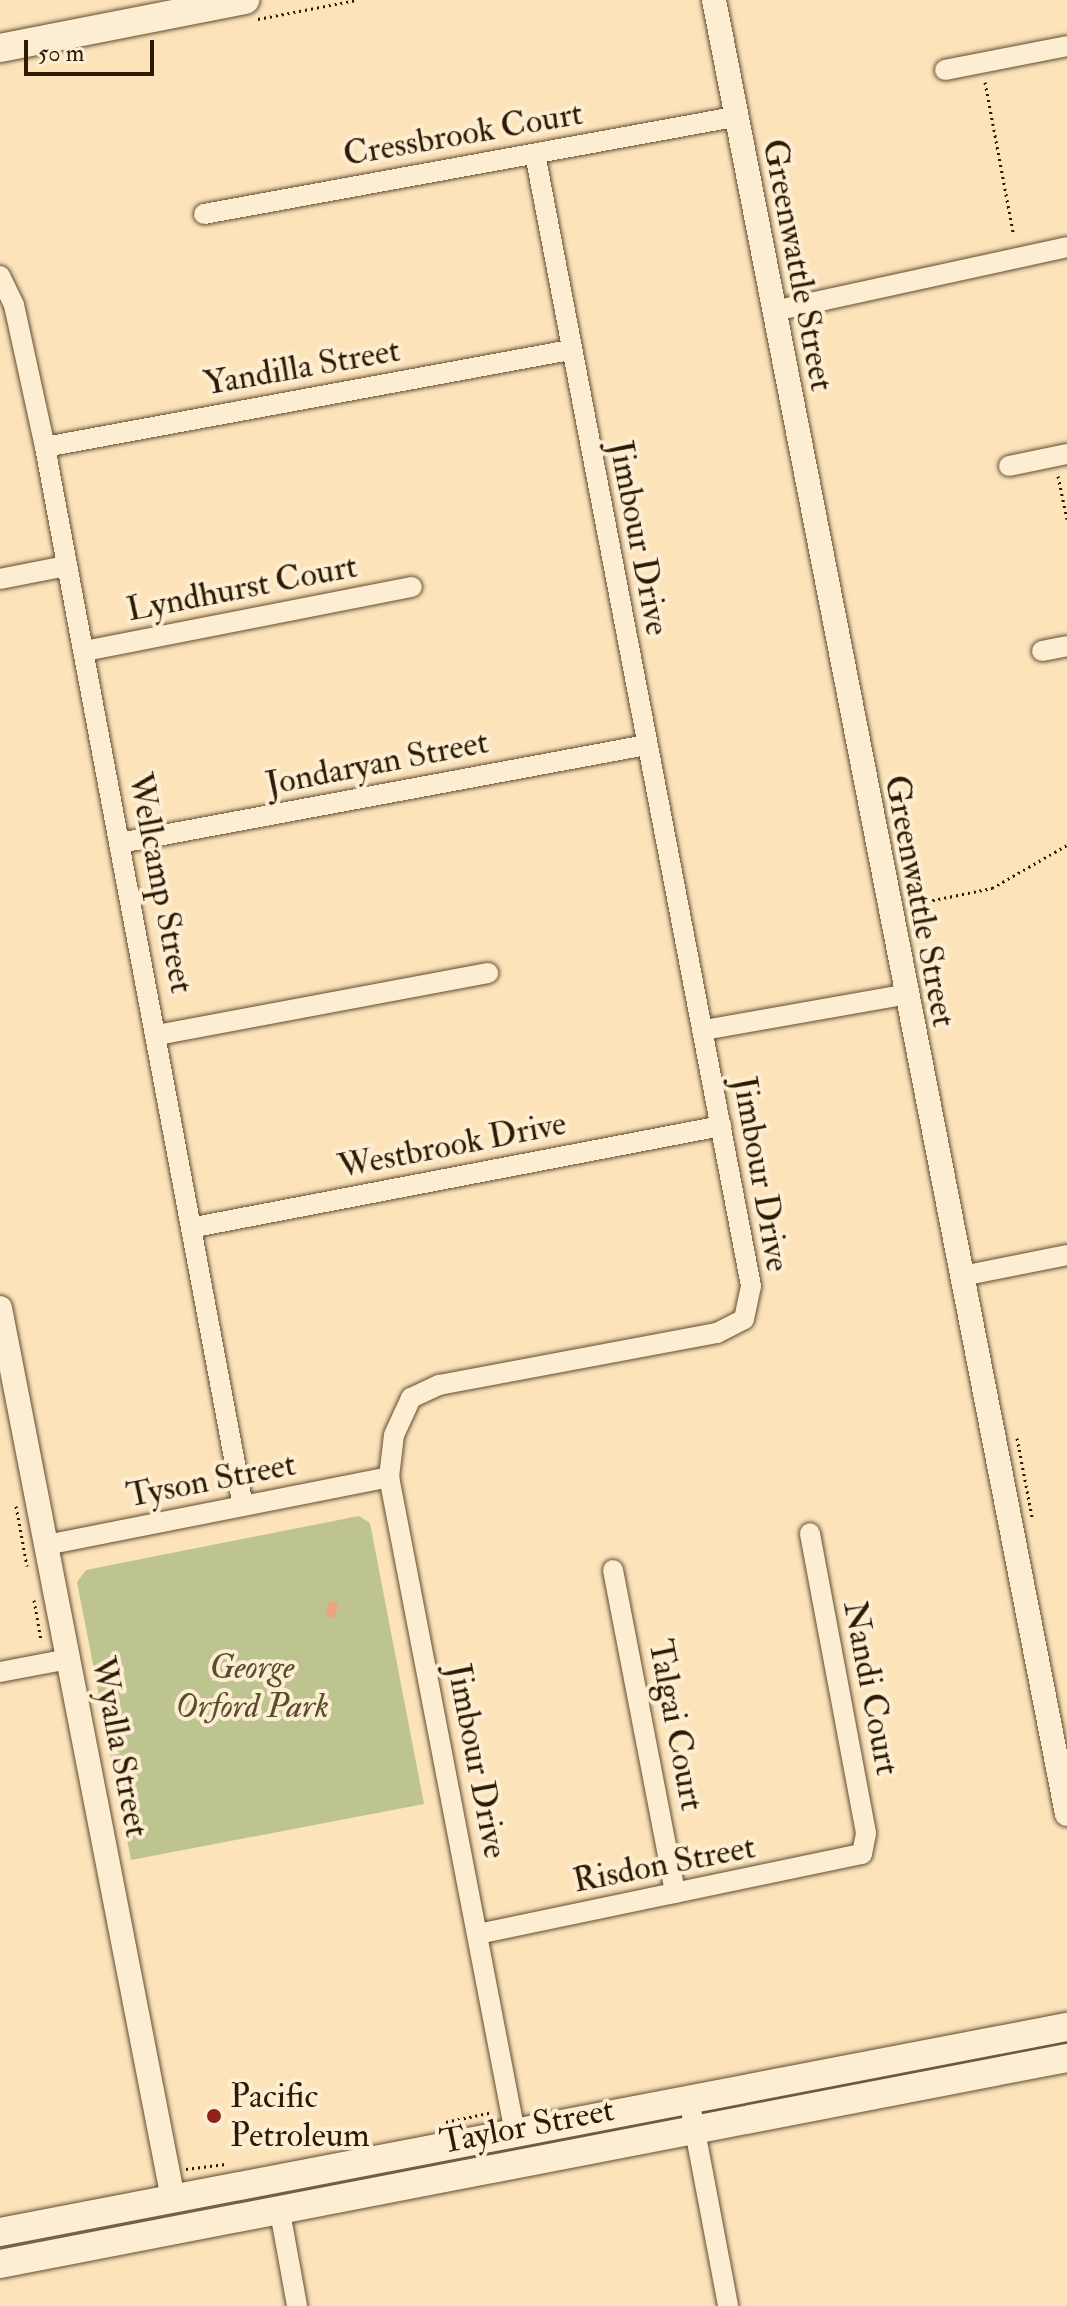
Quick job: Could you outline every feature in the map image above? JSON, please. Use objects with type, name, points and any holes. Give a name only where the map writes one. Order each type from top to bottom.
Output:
[{"type":"main road","points":[[0,48],[245,0]]},
{"type":"main road","name":"Taylor Street","points":[[0,2232],[1067,2027]]},
{"type":"main road","name":"Taylor Street","points":[[0,2264],[1067,2058]]},
{"type":"main road","points":[[173,2199],[188,2215],[253,2206],[280,2212]]},
{"type":"street","name":"Greenwattle Street","points":[[714,0],[902,995],[962,1276],[1067,1814]]},
{"type":"street","points":[[945,70],[1067,46]]},
{"type":"street","name":"Cressbrook Court","points":[[204,214],[734,117]]},
{"type":"street","name":"Jimbour Drive","points":[[515,2133],[389,1477],[394,1435],[411,1398],[439,1385],[717,1333],[744,1319],[751,1286],[535,154]]},
{"type":"street","points":[[774,311],[1067,247]]},
{"type":"street","name":"Wellcamp Street","points":[[0,276],[14,305],[45,447],[195,1227],[243,1506]]},
{"type":"street","name":"Yandilla Street","points":[[45,447],[570,350]]},
{"type":"street","points":[[1009,466],[1061,456]]},
{"type":"street","points":[[0,579],[66,566]]},
{"type":"street","name":"Lyndhurst Court","points":[[85,651],[412,587]]},
{"type":"street","points":[[1042,651],[1067,646]]},
{"type":"street","name":"Jondaryan Street","points":[[120,843],[646,745]]},
{"type":"street","points":[[157,1035],[488,973]]},
{"type":"street","points":[[704,1030],[902,995]]},
{"type":"street","name":"Westbrook Drive","points":[[195,1227],[721,1126]]},
{"type":"street","points":[[962,1276],[1067,1255]]},
{"type":"street","name":"Wyalla Street","points":[[0,1308],[173,2199]]},
{"type":"street","name":"Tyson Street","points":[[46,1545],[389,1477]]},
{"type":"street","name":"Nandi Court","points":[[810,1533],[866,1833],[862,1854]]},
{"type":"street","name":"Talgai Court","points":[[613,1570],[675,1893]]},
{"type":"street","points":[[0,1672],[68,1659]]},
{"type":"street","name":"Risdon Street","points":[[478,1934],[862,1854]]},
{"type":"street","points":[[689,2099],[728,2306]]},
{"type":"street","points":[[280,2212],[297,2306]]},
{"type":"path","points":[[981,62],[1013,232]]},
{"type":"path","points":[[1061,456],[1067,519]]},
{"type":"path","points":[[908,906],[992,888],[1067,845]]},
{"type":"green space","name":"George Orford Park","points":[[359,1516],[370,1523],[424,1804],[131,1860],[77,1582],[86,1570]]},
{"type":"building","points":[[329,1601],[339,1603],[334,1618],[325,1616]]},
{"type":"place","name":"Pacific Petroleum","points":[[214,2116]]}]
